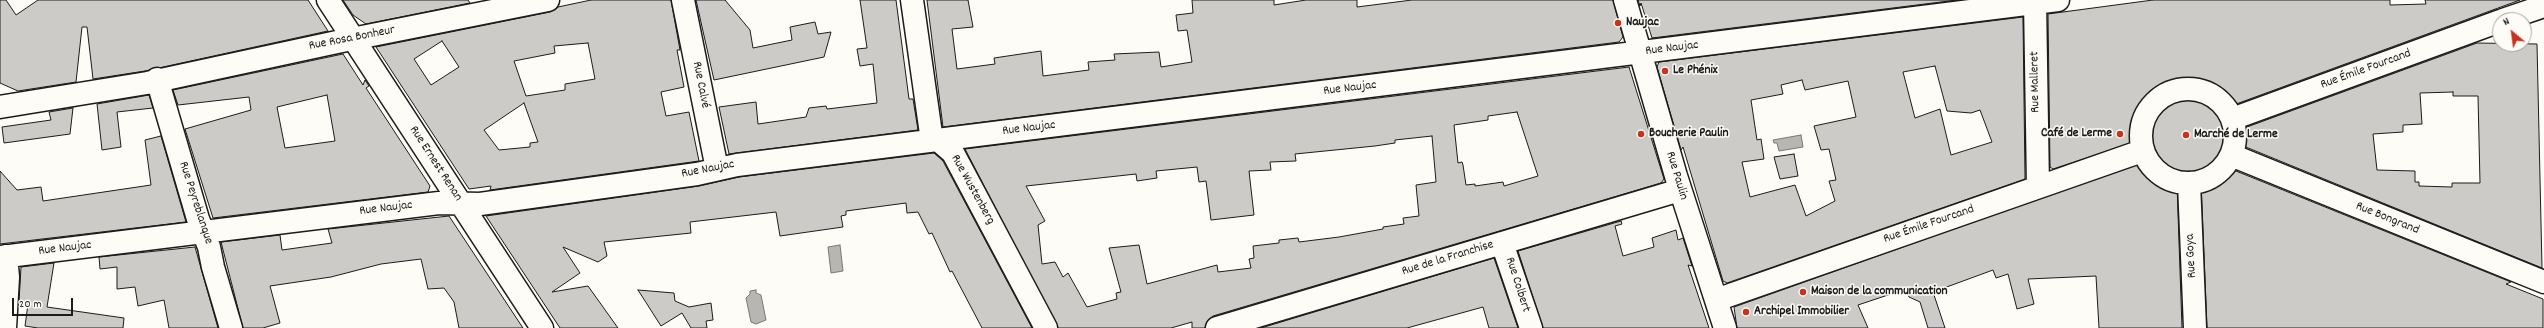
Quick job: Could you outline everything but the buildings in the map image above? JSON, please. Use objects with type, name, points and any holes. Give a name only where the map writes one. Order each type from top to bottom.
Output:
[{"type":"street","name":"Rue Ernest Renan","points":[[328,0],[542,328]]},
{"type":"street","name":"Rue Rosa Bonheur","points":[[0,107],[132,86],[157,79],[548,0]]},
{"type":"street","name":"Rue Calvé","points":[[683,0],[717,169]]},
{"type":"street","name":"Rue Wustenberg","points":[[912,0],[931,134],[952,153],[1046,328]]},
{"type":"street","name":"Rue Paulin","points":[[1625,0],[1680,190],[1725,328]]},
{"type":"street","name":"Rue Naujac","points":[[3,256],[439,203],[488,203],[737,165],[1640,53],[2035,1],[2058,0]]},
{"type":"street","name":"Rue Malleret","points":[[2035,1],[2038,187]]},
{"type":"street","points":[[2527,12],[2544,6]]},
{"type":"street","name":"Rue Émile Fourcand","points":[[2232,119],[2492,24]]},
{"type":"street","name":"Rue Peyreblanque","points":[[157,79],[232,328]]},
{"type":"street","points":[[2186,89],[2200,90],[2214,97],[2224,106],[2232,119],[2235,138],[2231,156],[2224,167],[2214,176],[2202,181],[2188,184],[2174,181],[2160,175],[2149,164],[2142,151],[2140,136],[2142,122],[2149,109],[2159,98],[2172,92],[2186,89]]},
{"type":"street","name":"Rue Émile Fourcand","points":[[1716,300],[2142,151]]},
{"type":"street","name":"Rue Bongrand","points":[[2231,156],[2544,282]]},
{"type":"street","name":"Rue Goya","points":[[2188,184],[2195,328]]},
{"type":"street","name":"Rue de la Franchise","points":[[1217,328],[1680,190]]},
{"type":"street","name":"Rue Colbert","points":[[1502,243],[1531,328]]},
{"type":"street","points":[[3,256],[8,277],[5,328]]},
{"type":"shaded area","points":[[1801,135],[1803,147],[1779,151],[1777,143],[1774,143],[1773,140]]},
{"type":"shaded area","points":[[840,245],[843,271],[831,273],[828,247]]},
{"type":"shaded area","points":[[756,290],[756,293],[761,295],[766,320],[756,324],[751,322],[746,298],[750,294],[750,291]]},
{"type":"place","name":"Naujac","points":[[1618,23]]},
{"type":"place","name":"Le Phénix","points":[[1665,71]]},
{"type":"place","name":"Boucherie Paulin","points":[[1641,134]]},
{"type":"place","name":"Café de Lerme","points":[[2120,134]]},
{"type":"place","name":"Marché de Lerme","points":[[2186,135]]},
{"type":"place","name":"Maison de la communication","points":[[1803,292]]},
{"type":"place","name":"Archipel Immobilier","points":[[1746,312]]}]
